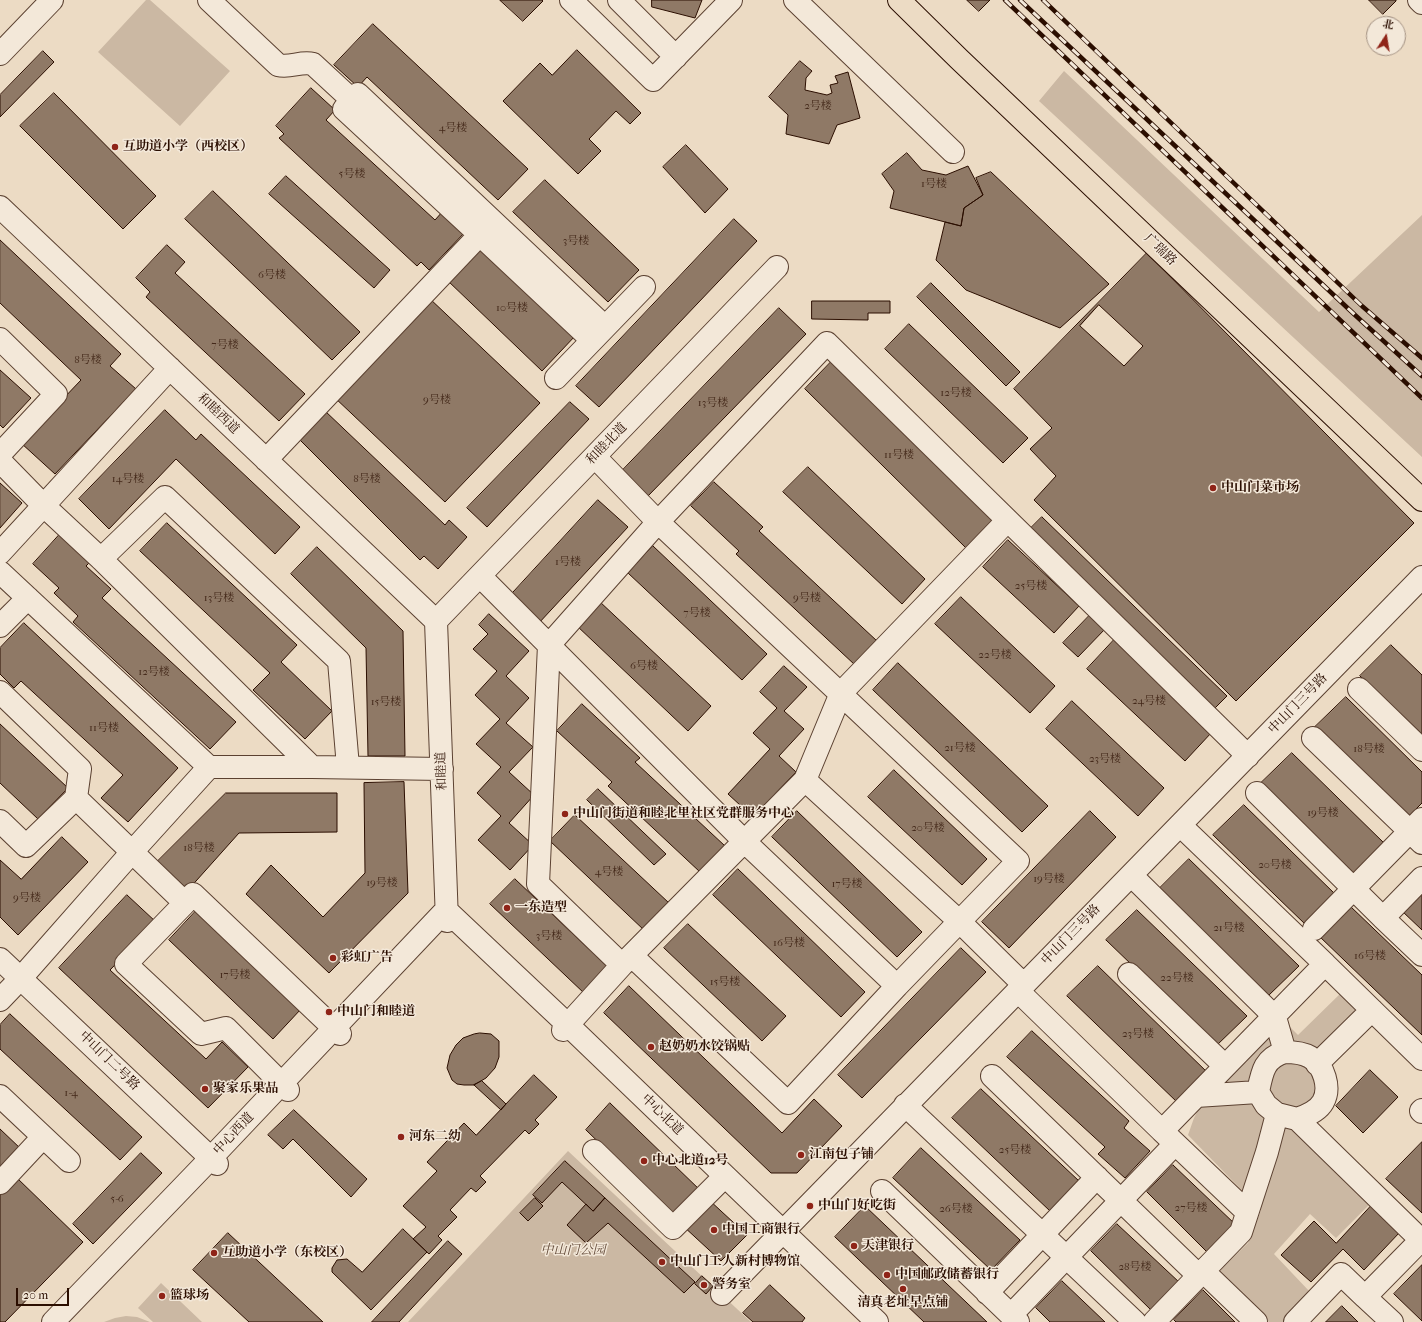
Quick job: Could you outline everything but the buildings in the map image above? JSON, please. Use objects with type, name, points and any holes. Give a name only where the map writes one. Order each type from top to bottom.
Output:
[{"type":"main road","name":"广瑞路","points":[[899,0],[1422,500]]},
{"type":"street","points":[[0,41],[39,0]]},
{"type":"street","points":[[0,54],[52,0]]},
{"type":"street","points":[[209,0],[278,65],[286,67],[307,63],[313,64],[352,100],[344,109],[486,228],[598,334]]},
{"type":"street","points":[[571,0],[653,80],[731,0]]},
{"type":"street","points":[[619,0],[676,57]]},
{"type":"street","points":[[794,0],[953,152]]},
{"type":"street","points":[[1419,0],[1422,3]]},
{"type":"street","name":"和睦西道","points":[[0,207],[436,621]]},
{"type":"street","points":[[266,460],[486,228]]},
{"type":"street","name":"和睦北道","points":[[436,621],[777,267]]},
{"type":"street","points":[[556,378],[644,287]]},
{"type":"street","points":[[0,339],[56,394],[0,454]]},
{"type":"street","points":[[595,457],[658,522],[1018,861],[897,986],[788,1103],[538,884],[549,646],[658,522],[826,343],[1248,756]]},
{"type":"street","points":[[0,553],[170,368]]},
{"type":"street","points":[[0,461],[312,766]]},
{"type":"street","points":[[101,559],[165,497],[339,661],[348,767]]},
{"type":"street","points":[[566,1027],[627,961],[805,780],[841,693],[1007,521]]},
{"type":"street","points":[[0,572],[209,767],[312,766],[442,769]]},
{"type":"street","points":[[480,576],[745,842],[897,986]]},
{"type":"street","name":"中山门三号路","points":[[722,1294],[1422,577]]},
{"type":"street","points":[[0,626],[28,598]]},
{"type":"street","name":"和睦道","points":[[436,621],[447,916]]},
{"type":"street","points":[[1359,689],[1422,750]]},
{"type":"street","points":[[0,692],[80,769],[76,798],[26,846],[0,821]]},
{"type":"street","points":[[1314,738],[1418,831],[1352,889],[1314,929]]},
{"type":"street","points":[[0,1000],[12,977],[132,852],[209,767]]},
{"type":"street","points":[[805,780],[959,921],[1021,988],[1169,1137],[1247,1212]]},
{"type":"street","points":[[1257,793],[1352,889],[1422,955]]},
{"type":"street","points":[[76,798],[185,903]]},
{"type":"street","points":[[1180,825],[1422,1059]]},
{"type":"street","points":[[1131,875],[1274,1017],[1285,1052]]},
{"type":"street","points":[[1383,918],[1422,878]]},
{"type":"street","points":[[284,1086],[226,1028],[201,1034],[126,964],[193,894],[337,1032]]},
{"type":"street","name":"中心北道","points":[[447,916],[566,1027],[780,1234],[866,1322]]},
{"type":"street","name":"中心西道","points":[[68,1322],[211,1164],[447,916]]},
{"type":"street","name":"中山门二号路","points":[[0,959],[12,977],[211,1164]]},
{"type":"street","points":[[882,1191],[1015,1319],[1067,1258],[1122,1200],[1169,1137],[1196,1096],[1325,964]]},
{"type":"street","points":[[1129,974],[1225,1066]]},
{"type":"street","points":[[1317,1064],[1372,1010]]},
{"type":"street","points":[[1287,1116],[1310,1114],[1323,1103],[1327,1088],[1324,1075],[1317,1064],[1310,1057],[1298,1053],[1285,1052],[1275,1055],[1264,1067],[1258,1092],[1266,1105],[1287,1116],[1421,1241],[1366,1297]]},
{"type":"street","points":[[992,1076],[1097,1177],[1256,1322]]},
{"type":"street","points":[[1196,1096],[1258,1092]]},
{"type":"street","points":[[0,1096],[69,1161]]},
{"type":"street","points":[[905,1105],[1067,1258],[1149,1322],[1201,1273],[1241,1232],[1267,1152],[1287,1116]]},
{"type":"street","points":[[0,1183],[43,1137]]},
{"type":"street","points":[[594,1151],[674,1228],[722,1178]]},
{"type":"street","name":"中心西道","points":[[53,1322],[211,1164]]},
{"type":"street","points":[[987,1293],[1097,1177]]},
{"type":"street","name":"中心北道","points":[[780,1234],[877,1322]]},
{"type":"street","points":[[1295,1322],[1341,1274],[1392,1322]]},
{"type":"green space","points":[[146,0],[150,0],[230,71],[180,126],[98,52]]},
{"type":"green space","points":[[1064,71],[1319,312],[1422,215],[1422,457],[1039,101]]},
{"type":"green space","points":[[1343,991],[1364,1011],[1318,1056],[1314,1122],[1371,1203],[1336,1238],[1310,1214],[1274,1254],[1310,1292],[1283,1322],[1269,1322],[1217,1273],[1248,1243],[1261,1210],[1188,1135],[1194,1118],[1208,1090],[1282,1019],[1298,1035]]},
{"type":"green space","name":"中山门公园","points":[[568,1151],[751,1322],[408,1322]]},
{"type":"green space","name":"篮球场","points":[[161,1283],[202,1322],[153,1322],[138,1308]]},
{"type":"green space","points":[[126,1316],[137,1317],[150,1322],[104,1322]]},
{"type":"railway","points":[[1005,0],[1422,398]]},
{"type":"railway","points":[[1020,0],[1355,315],[1422,376]]},
{"type":"railway","points":[[1043,0],[1362,306],[1422,358]]},
{"type":"place","name":"互助道小学（西校区）","points":[[115,147]]},
{"type":"place","name":"中山门菜市场","points":[[1213,488]]},
{"type":"place","name":"中山门街道和睦北里社区党群服务中心","points":[[565,814]]},
{"type":"place","name":"一东造型","points":[[507,908]]},
{"type":"place","name":"彩虹广告","points":[[333,958]]},
{"type":"place","name":"中山门和睦道","points":[[329,1012]]},
{"type":"place","name":"赵奶奶水饺锅贴","points":[[651,1047]]},
{"type":"place","name":"聚家乐果品","points":[[205,1089]]},
{"type":"place","name":"河东二幼","points":[[401,1137]]},
{"type":"place","name":"江南包子铺","points":[[801,1155]]},
{"type":"place","name":"中心北道12号","points":[[644,1161]]},
{"type":"place","name":"中山门好吃街","points":[[810,1206]]},
{"type":"place","name":"中国工商银行","points":[[714,1230]]},
{"type":"place","name":"天津银行","points":[[854,1246]]},
{"type":"place","name":"互助道小学（东校区）","points":[[214,1253]]},
{"type":"place","name":"中山门工人新村博物馆","points":[[662,1262]]},
{"type":"place","name":"中国邮政储蓄银行","points":[[887,1275]]},
{"type":"place","name":"警务室","points":[[704,1285]]},
{"type":"place","name":"清真老址早点铺","points":[[903,1289]]},
{"type":"place","name":"篮球场","points":[[162,1296]]}]
